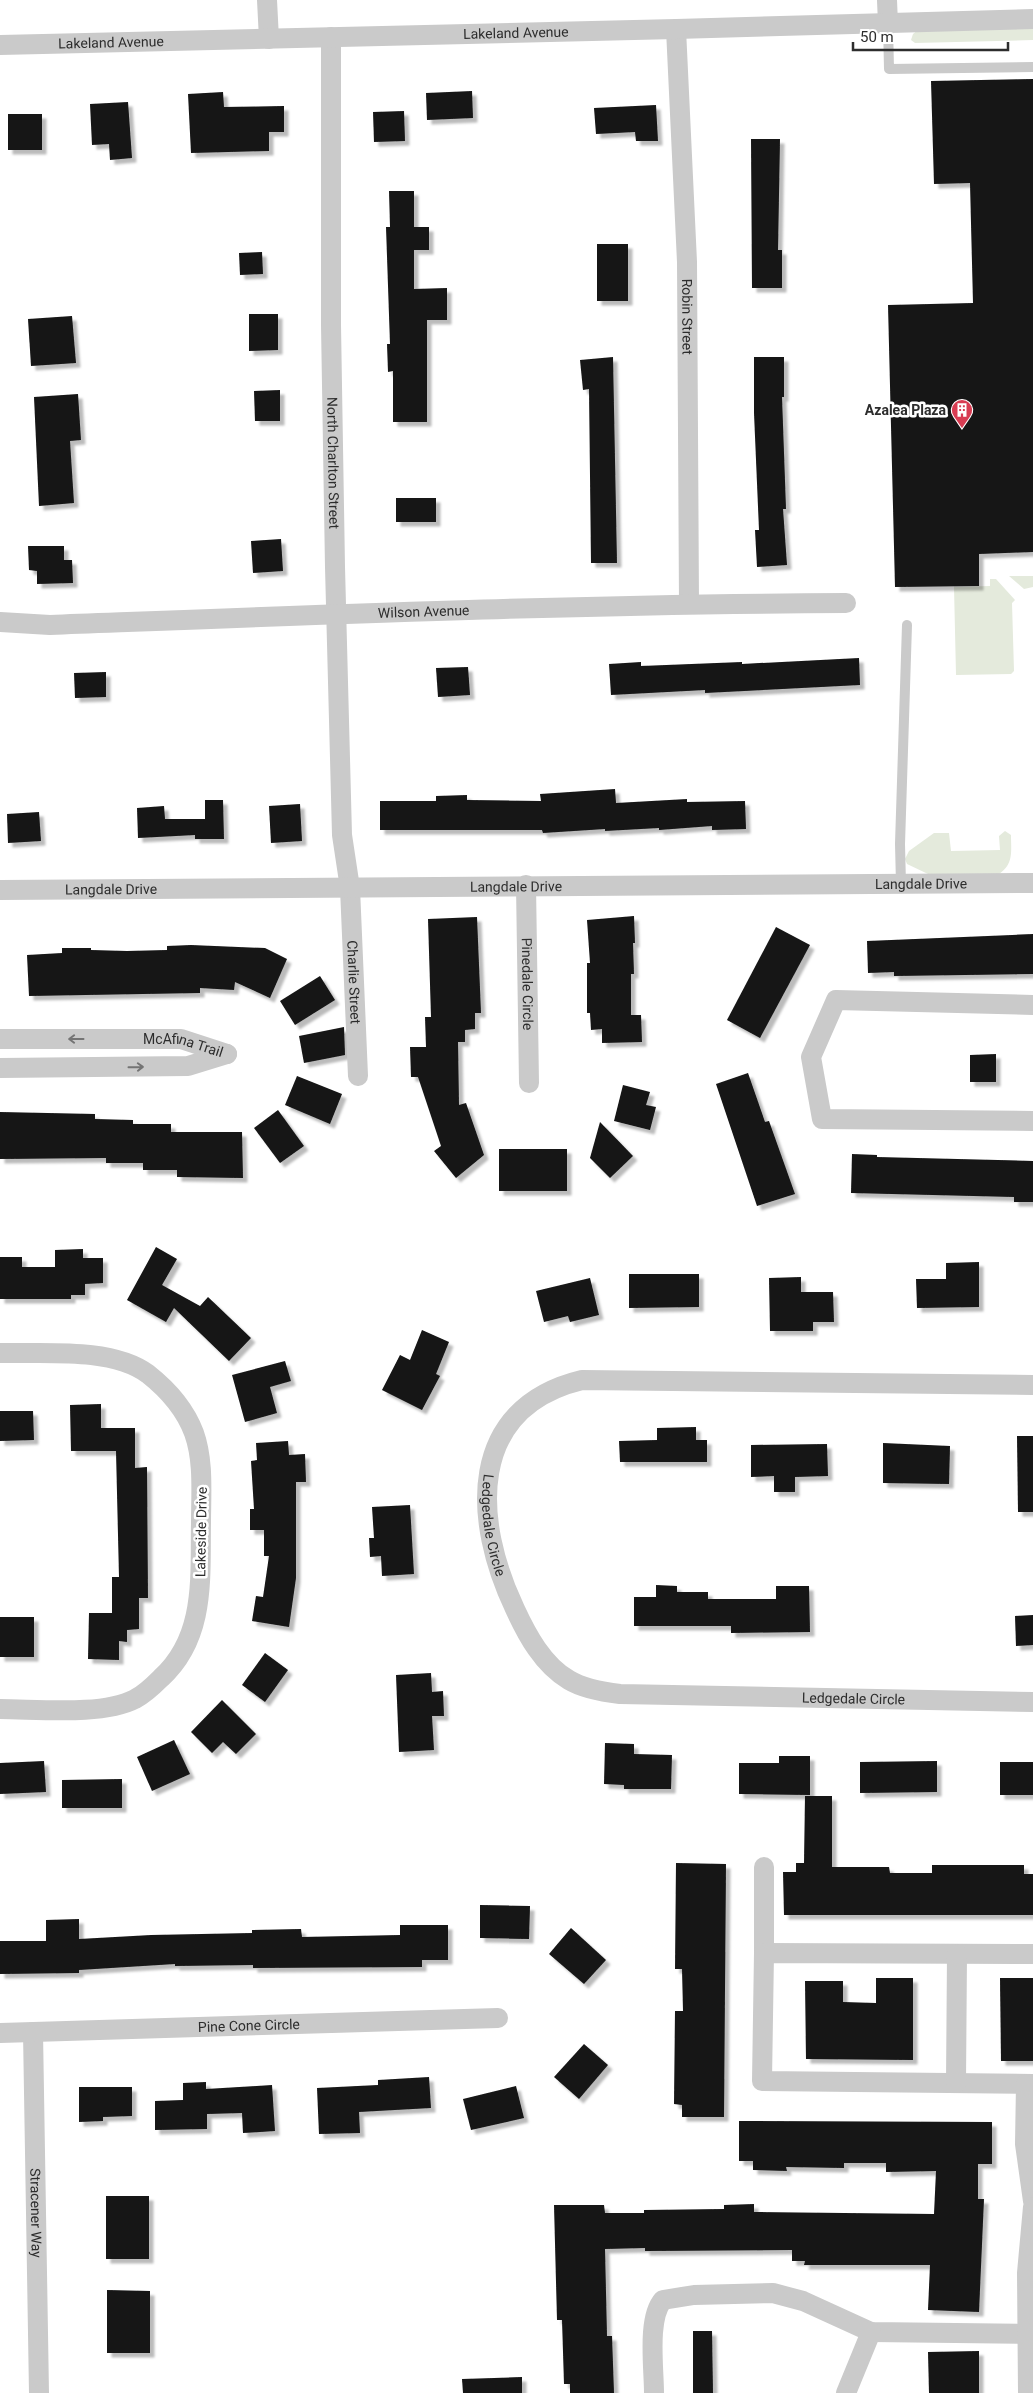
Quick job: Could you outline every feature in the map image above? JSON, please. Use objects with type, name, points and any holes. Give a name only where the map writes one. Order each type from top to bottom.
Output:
[{"type":"street","points":[[267,0],[269,39]]},
{"type":"street","points":[[887,0],[888,24]]},
{"type":"street","name":"Lakeland Avenue","points":[[0,45],[676,30],[1033,19]]},
{"type":"street","name":"Robin Street","points":[[676,30],[687,262],[689,603]]},
{"type":"street","name":"North Charlton Street","points":[[331,37],[331,326],[342,835],[350,888]]},
{"type":"street","name":"Wilson Avenue","points":[[0,622],[50,625],[689,603],[846,603]]},
{"type":"street","name":"Langdale Drive","points":[[0,890],[1033,883]]},
{"type":"street","name":"Pinedale Circle","points":[[526,885],[529,1083]]},
{"type":"street","name":"Charlie Street","points":[[350,888],[358,1076]]},
{"type":"street","points":[[1033,1005],[836,1000],[811,1057],[822,1119],[1033,1121]]},
{"type":"street","name":"McAfina Trail","points":[[0,1039],[181,1038],[227,1054],[188,1066],[0,1068]]},
{"type":"street","points":[[102,1039],[102,1068]]},
{"type":"street","name":"Lakeside Drive","points":[[0,1354],[110,1358],[147,1373],[178,1405],[188,1420],[200,1452],[201,1478],[199,1605],[194,1628],[173,1668],[147,1692],[118,1705],[82,1710],[0,1709]]},
{"type":"street","name":"Ledgedale Circle","points":[[1033,1385],[582,1380],[560,1386],[540,1395],[510,1422],[498,1442],[491,1462],[486,1506],[504,1586],[529,1638],[550,1663],[568,1680],[581,1686],[602,1692],[620,1694],[1033,1702]]},
{"type":"street","points":[[764,1867],[762,2081],[1029,2084],[1025,2144],[1033,2201]]},
{"type":"street","points":[[764,1953],[1033,1954]]},
{"type":"street","points":[[956,2083],[957,1954]]},
{"type":"street","name":"Pine Cone Circle","points":[[0,2033],[498,2018]]},
{"type":"street","name":"Stracener Way","points":[[33,2032],[39,2393]]},
{"type":"street","points":[[1028,2393],[1027,2273],[1033,2207]]},
{"type":"street","points":[[654,2393],[654,2323],[657,2307],[663,2300],[694,2295],[773,2293],[803,2302],[871,2332],[1028,2334]]},
{"type":"street","points":[[846,2393],[871,2332]]},
{"type":"lane","points":[[888,24],[889,69],[1033,67]]},
{"type":"lane","points":[[901,884],[900,844],[907,625]]},
{"type":"shaded area","points":[[1033,27],[1033,40],[915,43],[911,40],[913,34],[918,30]]},
{"type":"shaded area","points":[[1009,576],[1033,576],[1033,587],[1024,589]]},
{"type":"shaded area","points":[[990,579],[996,579],[1015,600],[1012,603],[1014,671],[1011,674],[956,675],[954,587],[990,586]]},
{"type":"shaded area","points":[[1005,831],[1011,835],[1011,857],[1007,866],[999,874],[928,874],[907,864],[905,859],[909,851],[934,833],[949,833],[951,851],[1000,850],[999,836]]},
{"type":"building","name":"Azalea Plaza","points":[[1033,79],[1033,552],[979,554],[979,586],[895,587],[888,305],[973,303],[970,183],[934,184],[931,81]]},
{"type":"building","points":[[472,91],[473,118],[427,120],[426,93]]},
{"type":"building","points":[[223,92],[224,107],[284,106],[284,132],[269,132],[269,151],[191,153],[188,94]]},
{"type":"building","points":[[128,102],[132,158],[110,160],[109,144],[92,145],[90,104]]},
{"type":"building","points":[[656,105],[658,141],[636,141],[635,132],[596,134],[594,108]]},
{"type":"building","points":[[404,111],[405,141],[374,142],[373,112]]},
{"type":"building","points":[[8,114],[42,114],[42,150],[8,150]]},
{"type":"building","points":[[751,139],[780,139],[778,250],[782,250],[782,288],[752,288]]},
{"type":"building","points":[[389,191],[414,191],[414,227],[429,227],[429,250],[414,250],[414,289],[447,288],[447,320],[427,320],[427,422],[393,422],[393,371],[388,372],[387,344],[390,344],[386,227],[390,227]]},
{"type":"building","points":[[597,244],[628,244],[628,301],[597,301]]},
{"type":"building","points":[[262,252],[263,274],[240,275],[239,253]]},
{"type":"building","points":[[249,314],[278,314],[278,350],[249,351]]},
{"type":"building","points":[[72,316],[76,363],[31,366],[28,319]]},
{"type":"building","points":[[613,357],[617,563],[591,563],[589,389],[583,390],[580,360]]},
{"type":"building","points":[[754,357],[784,357],[784,397],[782,397],[786,509],[783,509],[787,565],[757,567],[755,530],[759,530],[754,413]]},
{"type":"building","points":[[280,390],[280,421],[255,421],[254,391]]},
{"type":"building","points":[[78,394],[81,440],[70,441],[74,503],[39,506],[34,397]]},
{"type":"building","points":[[396,498],[436,498],[436,522],[396,522]]},
{"type":"building","points":[[281,539],[283,571],[253,573],[251,541]]},
{"type":"building","points":[[28,546],[64,546],[64,560],[72,560],[73,583],[37,584],[37,571],[29,570]]},
{"type":"building","points":[[859,658],[860,685],[705,693],[705,690],[611,695],[609,664],[641,662],[641,666],[742,662],[742,664]]},
{"type":"building","points":[[468,667],[470,695],[438,697],[436,668]]},
{"type":"building","points":[[106,672],[106,697],[75,698],[74,673]]},
{"type":"building","points":[[615,789],[616,803],[687,799],[687,802],[745,801],[746,829],[712,830],[712,826],[659,830],[659,828],[605,831],[605,829],[543,833],[542,830],[380,830],[380,801],[436,801],[436,796],[467,795],[467,800],[541,801],[540,794]]},
{"type":"building","points":[[205,800],[223,800],[224,839],[195,839],[195,835],[138,838],[137,808],[164,806],[165,819],[205,819]]},
{"type":"building","points":[[300,804],[302,841],[271,843],[269,806]]},
{"type":"building","points":[[39,812],[41,841],[8,843],[7,814]]},
{"type":"building","points":[[634,916],[635,943],[633,943],[634,974],[631,974],[631,1015],[641,1015],[642,1042],[602,1043],[602,1029],[591,1030],[590,1013],[587,1013],[587,963],[590,963],[587,920]]},
{"type":"building","points":[[477,917],[481,1013],[475,1013],[475,1029],[465,1030],[465,1042],[458,1042],[459,1105],[466,1103],[484,1155],[456,1178],[434,1151],[441,1146],[418,1077],[411,1077],[410,1047],[426,1047],[425,1017],[431,1017],[428,919]]},
{"type":"building","points":[[776,927],[810,945],[760,1038],[727,1020]]},
{"type":"building","points":[[1033,934],[1033,974],[894,976],[894,972],[868,973],[867,941]]},
{"type":"building","points":[[167,946],[265,948],[287,959],[270,998],[235,982],[234,990],[200,988],[200,993],[29,996],[27,955],[62,953],[62,948],[127,951],[167,950]]},
{"type":"building","points":[[320,976],[335,1000],[295,1025],[280,1001]]},
{"type":"building","points":[[344,1027],[345,1055],[304,1063],[299,1036]]},
{"type":"building","points":[[996,1054],[996,1082],[970,1082],[970,1055]]},
{"type":"building","points":[[748,1073],[765,1122],[769,1121],[795,1194],[757,1206],[716,1084]]},
{"type":"building","points":[[297,1076],[342,1094],[330,1124],[285,1105]]},
{"type":"building","points":[[623,1085],[650,1092],[646,1105],[656,1107],[650,1130],[614,1121]]},
{"type":"building","points":[[278,1110],[304,1146],[280,1163],[254,1128]]},
{"type":"building","points":[[0,1112],[95,1114],[95,1119],[133,1120],[133,1124],[171,1124],[171,1132],[242,1132],[243,1178],[177,1177],[177,1170],[143,1170],[143,1163],[106,1163],[106,1158],[0,1159]]},
{"type":"building","points":[[600,1122],[633,1156],[610,1178],[590,1158]]},
{"type":"building","points":[[499,1149],[567,1149],[567,1191],[499,1191]]},
{"type":"building","points":[[852,1154],[877,1155],[877,1157],[1033,1161],[1033,1202],[1014,1202],[1014,1197],[851,1193]]},
{"type":"building","points":[[156,1247],[177,1259],[162,1285],[200,1306],[208,1297],[251,1338],[229,1361],[174,1308],[166,1322],[127,1300]]},
{"type":"building","points":[[83,1249],[83,1258],[103,1258],[103,1283],[85,1284],[85,1295],[71,1295],[71,1299],[0,1299],[0,1257],[22,1257],[22,1267],[55,1267],[55,1250]]},
{"type":"building","points":[[979,1262],[979,1307],[917,1308],[916,1279],[946,1279],[946,1263]]},
{"type":"building","points":[[629,1274],[699,1274],[699,1307],[629,1308]]},
{"type":"building","points":[[801,1277],[801,1292],[833,1292],[834,1322],[813,1322],[813,1331],[770,1331],[769,1278]]},
{"type":"building","points":[[590,1278],[599,1315],[570,1322],[568,1316],[544,1322],[536,1291]]},
{"type":"building","points":[[422,1330],[449,1342],[436,1374],[440,1376],[422,1410],[382,1390],[400,1355],[410,1360]]},
{"type":"building","points":[[285,1361],[291,1381],[270,1387],[277,1413],[245,1422],[232,1375]]},
{"type":"building","points":[[101,1404],[101,1428],[135,1428],[135,1468],[147,1467],[148,1598],[139,1598],[139,1629],[127,1630],[127,1642],[119,1641],[119,1660],[88,1659],[89,1613],[112,1613],[112,1577],[119,1577],[116,1451],[71,1451],[70,1405]]},
{"type":"building","points":[[0,1411],[33,1411],[34,1440],[0,1441]]},
{"type":"building","points":[[696,1427],[696,1440],[707,1440],[707,1462],[620,1462],[619,1441],[657,1440],[657,1428]]},
{"type":"building","points":[[1017,1436],[1033,1436],[1033,1512],[1018,1512]]},
{"type":"building","points":[[288,1441],[289,1455],[305,1454],[306,1482],[296,1482],[296,1578],[289,1627],[252,1621],[256,1596],[263,1597],[269,1556],[264,1556],[264,1530],[250,1530],[250,1509],[254,1509],[251,1461],[257,1460],[256,1443]]},
{"type":"building","points":[[883,1443],[950,1446],[949,1484],[883,1483]]},
{"type":"building","points":[[827,1444],[828,1476],[795,1477],[795,1492],[774,1492],[774,1476],[751,1477],[751,1445]]},
{"type":"building","points":[[410,1505],[414,1574],[382,1576],[381,1556],[370,1557],[369,1538],[374,1538],[372,1507]]},
{"type":"building","points":[[656,1585],[677,1586],[677,1592],[708,1592],[708,1599],[776,1599],[776,1586],[809,1586],[810,1632],[731,1633],[731,1626],[634,1626],[634,1597],[656,1597]]},
{"type":"building","points":[[1033,1615],[1033,1645],[1016,1646],[1015,1616]]},
{"type":"building","points":[[0,1617],[34,1617],[34,1657],[0,1657]]},
{"type":"building","points":[[265,1653],[288,1670],[265,1702],[242,1685]]},
{"type":"building","points":[[431,1673],[432,1692],[443,1691],[444,1716],[432,1716],[434,1750],[399,1752],[396,1675]]},
{"type":"building","points":[[222,1700],[256,1734],[236,1754],[223,1742],[212,1753],[191,1732]]},
{"type":"building","points":[[174,1740],[190,1774],[152,1791],[137,1757]]},
{"type":"building","points":[[605,1743],[634,1744],[634,1754],[672,1755],[671,1789],[624,1789],[624,1785],[604,1784]]},
{"type":"building","points":[[779,1756],[810,1756],[810,1795],[739,1794],[739,1763],[779,1763]]},
{"type":"building","points":[[44,1761],[46,1792],[0,1794],[0,1763]]},
{"type":"building","points":[[937,1761],[937,1792],[860,1793],[860,1762]]},
{"type":"building","points":[[1000,1762],[1033,1762],[1033,1795],[1000,1795]]},
{"type":"building","points":[[122,1779],[122,1808],[62,1808],[62,1780]]},
{"type":"building","points":[[805,1796],[832,1796],[832,1867],[889,1867],[890,1873],[932,1873],[932,1865],[1024,1865],[1024,1874],[1033,1874],[1033,1915],[784,1915],[783,1872],[796,1872],[796,1863],[804,1863]]},
{"type":"building","points":[[676,1863],[726,1864],[724,2117],[682,2117],[682,2105],[674,2104],[675,2011],[683,2011],[682,1969],[675,1969]]},
{"type":"building","points":[[480,1905],[530,1906],[529,1939],[480,1938]]},
{"type":"building","points":[[79,1919],[79,1939],[151,1935],[252,1933],[252,1930],[301,1929],[302,1937],[400,1935],[400,1925],[448,1925],[448,1960],[422,1960],[422,1967],[253,1968],[253,1965],[175,1966],[175,1964],[79,1970],[79,1973],[0,1974],[0,1941],[46,1941],[46,1920]]},
{"type":"building","points":[[571,1928],[606,1960],[584,1984],[549,1954]]},
{"type":"building","points":[[876,1978],[913,1978],[913,2060],[806,2059],[805,1981],[843,1981],[843,2002],[876,2003]]},
{"type":"building","points":[[1000,1978],[1033,1978],[1033,2061],[1001,2061]]},
{"type":"building","points":[[584,2044],[608,2065],[579,2099],[554,2077]]},
{"type":"building","points":[[429,2077],[431,2108],[359,2112],[360,2133],[319,2134],[317,2088],[378,2085],[378,2080]]},
{"type":"building","points":[[206,2082],[206,2089],[272,2085],[275,2131],[243,2133],[242,2113],[207,2114],[207,2129],[155,2130],[155,2101],[183,2100],[183,2083]]},
{"type":"building","points":[[516,2086],[524,2118],[471,2130],[463,2099]]},
{"type":"building","points":[[79,2087],[132,2087],[132,2116],[103,2117],[103,2121],[79,2122]]},
{"type":"building","points":[[739,2121],[992,2122],[992,2164],[978,2164],[978,2199],[984,2199],[979,2312],[928,2310],[930,2265],[804,2265],[805,2261],[792,2261],[792,2250],[645,2251],[645,2248],[605,2249],[607,2336],[612,2336],[614,2393],[570,2393],[570,2384],[564,2384],[562,2320],[557,2320],[554,2205],[604,2205],[605,2213],[644,2213],[644,2210],[724,2209],[724,2205],[754,2204],[754,2212],[934,2214],[936,2171],[886,2172],[886,2163],[844,2163],[844,2168],[786,2167],[787,2171],[753,2170],[753,2161],[739,2161]]},
{"type":"building","points":[[106,2196],[149,2196],[149,2259],[106,2259]]},
{"type":"building","points":[[107,2290],[150,2291],[150,2353],[107,2353]]},
{"type":"building","points":[[693,2331],[712,2331],[713,2393],[693,2393]]},
{"type":"building","points":[[979,2351],[979,2393],[929,2393],[928,2352]]},
{"type":"building","points":[[522,2377],[522,2393],[463,2393],[462,2379]]},
{"type":"place","name":"Azalea Plaza","points":[[962,429]]}]
